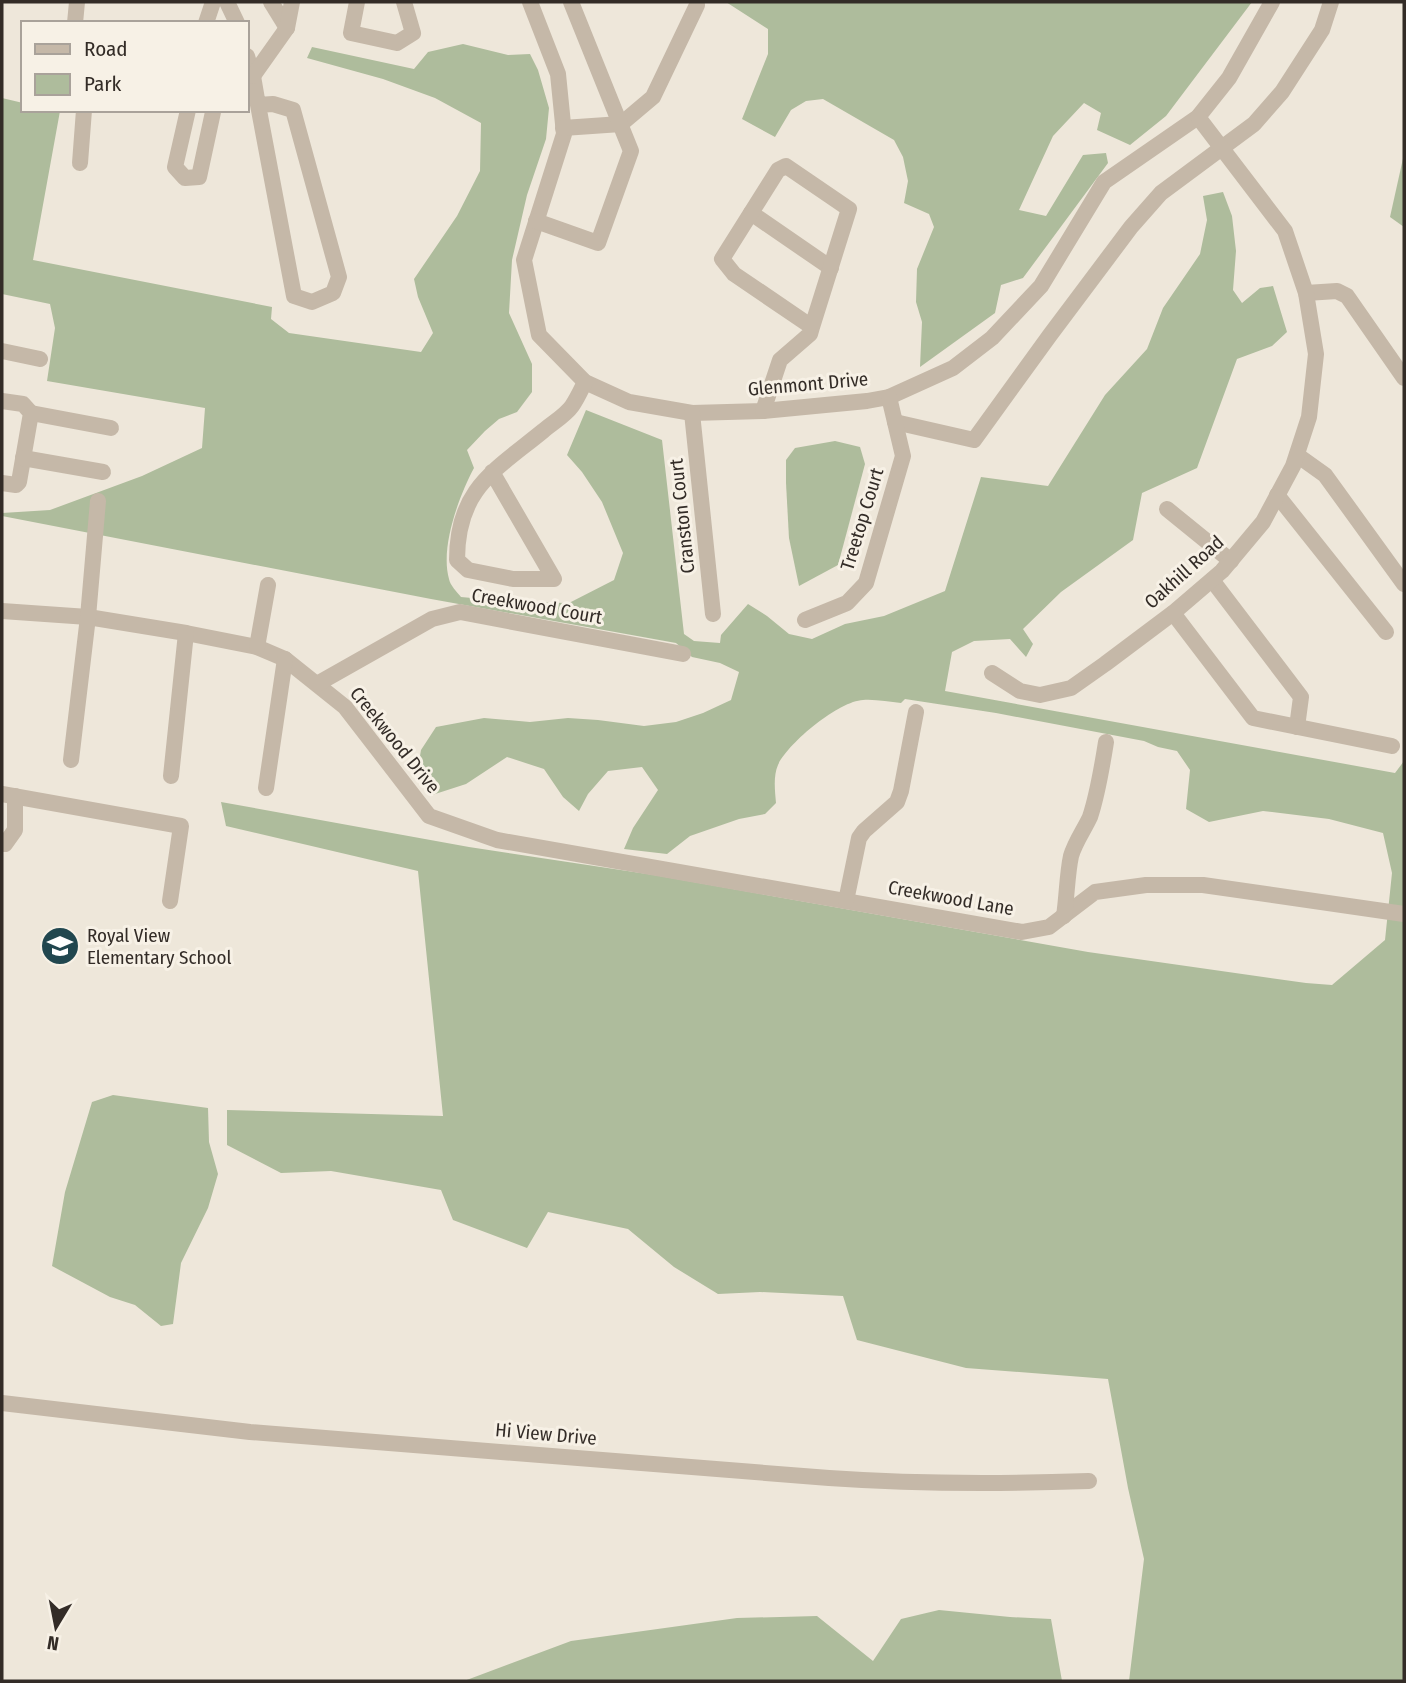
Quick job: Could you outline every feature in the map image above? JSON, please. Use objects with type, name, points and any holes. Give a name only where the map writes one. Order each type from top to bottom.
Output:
[{"type":"street","points":[[75,21],[77,2]]},
{"type":"street","points":[[207,21],[213,2]]},
{"type":"street","points":[[227,2],[236,21]]},
{"type":"street","points":[[271,2],[287,28]]},
{"type":"street","points":[[253,76],[287,28],[292,2]]},
{"type":"street","points":[[357,2],[351,33],[397,43],[413,33],[404,2]]},
{"type":"street","name":"Glenmont Drive","points":[[530,2],[558,74],[564,134],[524,260],[539,335],[585,382],[629,402],[692,413],[763,411],[867,401],[889,397],[953,368],[992,338],[1041,286],[1104,182],[1198,117],[1229,78],[1272,2]]},
{"type":"street","points":[[536,221],[598,243],[631,151],[571,2]]},
{"type":"street","points":[[895,422],[974,440],[1131,226],[1161,193],[1254,124],[1282,92],[1322,30],[1331,2]]},
{"type":"street","points":[[563,128],[621,124],[653,97],[697,5]]},
{"type":"street","points":[[248,59],[294,296],[312,302],[333,293],[340,277],[293,110],[273,104],[258,105]]},
{"type":"street","points":[[80,163],[84,112]]},
{"type":"street","points":[[188,112],[175,167],[185,178],[199,177],[213,112]]},
{"type":"street","name":"Oakhill Road","points":[[992,673],[1020,691],[1040,695],[1071,688],[1212,580],[1263,522],[1293,466],[1308,416],[1316,354],[1306,293],[1285,231],[1198,117]]},
{"type":"street","points":[[763,411],[780,360],[810,334],[849,209],[786,166],[778,170],[722,259],[734,274],[812,327]]},
{"type":"street","points":[[751,213],[831,268]]},
{"type":"street","points":[[1306,293],[1337,291],[1347,296],[1404,378]]},
{"type":"street","points":[[2,351],[40,359]]},
{"type":"street","points":[[492,472],[554,579],[513,579],[468,570],[457,560],[457,542],[464,510],[476,488],[492,472],[571,408],[585,382]]},
{"type":"street","name":"Treetop Court","points":[[804,620],[847,603],[866,583],[903,456],[889,397]]},
{"type":"street","points":[[2,401],[23,404],[31,413],[111,428]]},
{"type":"street","points":[[2,483],[16,485],[19,482],[31,413]]},
{"type":"street","name":"Cranston Court","points":[[692,413],[713,614]]},
{"type":"street","points":[[1297,454],[1325,475],[1404,584]]},
{"type":"street","points":[[23,458],[103,472]]},
{"type":"street","points":[[1277,495],[1386,632]]},
{"type":"street","points":[[71,760],[89,617],[98,501]]},
{"type":"street","points":[[1167,509],[1230,561]]},
{"type":"street","points":[[1212,580],[1301,698],[1297,727]]},
{"type":"street","points":[[257,647],[268,585]]},
{"type":"street","name":"Creekwood Drive","points":[[2,611],[89,617],[186,633],[257,647],[285,659],[345,707],[429,816],[498,840],[846,901]]},
{"type":"street","name":"Creekwood Court","points":[[317,684],[432,619],[460,612],[683,654]]},
{"type":"street","points":[[1172,613],[1253,718],[1392,746]]},
{"type":"street","points":[[171,776],[186,633]]},
{"type":"street","points":[[266,789],[285,659]]},
{"type":"street","points":[[846,901],[859,838],[897,802],[916,712]]},
{"type":"street","points":[[1064,916],[1071,858],[1096,798],[1106,743]]},
{"type":"street","points":[[2,845],[15,830],[9,795],[181,826],[170,901]]},
{"type":"street","name":"Creekwood Lane","points":[[846,901],[1022,932],[1049,927],[1096,892],[1146,885],[1203,885],[1404,914]]},
{"type":"street","name":"Hi View Drive","points":[[2,1402],[302,1437],[829,1478],[980,1483],[1089,1481]]},
{"type":"green space","points":[[726,2],[1252,2],[1166,116],[1130,145],[1097,130],[1101,113],[1084,103],[1053,136],[1019,210],[1046,216],[1083,155],[1106,153],[1108,163],[1023,278],[1001,285],[995,313],[920,367],[922,322],[916,302],[917,269],[934,227],[929,214],[904,203],[908,181],[903,157],[894,140],[823,99],[806,101],[791,110],[775,137],[742,119],[768,54],[768,29]]},
{"type":"green space","points":[[463,44],[508,55],[530,54],[538,70],[549,108],[546,139],[527,195],[512,260],[509,313],[532,364],[532,392],[517,412],[499,419],[467,450],[474,468],[452,522],[447,552],[450,581],[461,597],[569,603],[614,580],[623,553],[602,502],[567,455],[586,410],[662,440],[684,634],[694,641],[720,643],[721,635],[748,604],[789,634],[812,639],[845,624],[884,616],[945,591],[981,477],[1048,486],[1105,395],[1147,349],[1163,308],[1200,254],[1207,220],[1203,196],[1223,192],[1232,216],[1236,251],[1233,290],[1242,303],[1260,288],[1273,286],[1287,332],[1272,346],[1237,359],[1197,468],[1142,493],[1133,540],[1061,592],[1023,629],[1033,644],[1026,657],[1010,639],[974,641],[952,652],[945,691],[1395,773],[1404,761],[1404,1681],[1129,1681],[1144,1559],[1108,1379],[966,1368],[857,1340],[843,1296],[760,1292],[718,1294],[674,1267],[628,1229],[548,1212],[527,1248],[453,1220],[441,1190],[331,1171],[281,1173],[227,1145],[227,1110],[443,1116],[418,871],[226,826],[221,802],[1088,952],[1306,983],[1332,985],[1385,940],[1392,873],[1383,833],[1329,819],[1263,811],[1209,822],[1186,809],[1190,770],[1177,751],[1144,741],[905,699],[901,703],[877,700],[853,702],[828,715],[792,746],[778,765],[775,774],[776,803],[765,814],[739,819],[690,836],[667,854],[624,849],[633,828],[658,790],[642,767],[608,771],[588,794],[579,811],[563,797],[544,769],[507,757],[466,784],[432,795],[417,774],[421,750],[436,727],[484,718],[530,722],[568,718],[644,726],[676,722],[731,700],[739,672],[720,663],[692,657],[676,643],[431,599],[2,516],[2,513],[50,510],[142,476],[202,448],[205,408],[47,381],[55,328],[50,304],[2,294],[2,98],[21,103],[21,112],[60,112],[33,260],[272,307],[271,319],[289,333],[421,352],[433,333],[418,297],[414,279],[457,216],[480,171],[481,123],[435,98],[383,79],[307,58],[312,47],[414,69],[428,52]]},
{"type":"green space","points":[[1404,154],[1404,227],[1390,217]]},
{"type":"green space","points":[[835,441],[860,447],[865,464],[838,565],[799,586],[789,538],[786,460],[795,448]]},
{"type":"green space","points":[[113,1095],[208,1108],[209,1142],[218,1174],[208,1208],[181,1263],[173,1324],[161,1326],[135,1305],[110,1297],[52,1266],[65,1192],[92,1102]]},
{"type":"green space","points":[[939,1610],[1051,1619],[1062,1681],[464,1681],[571,1641],[737,1618],[817,1616],[873,1661],[901,1619]]},
{"type":"place","name":"Royal View Elementary School","points":[[60,946]]}]
